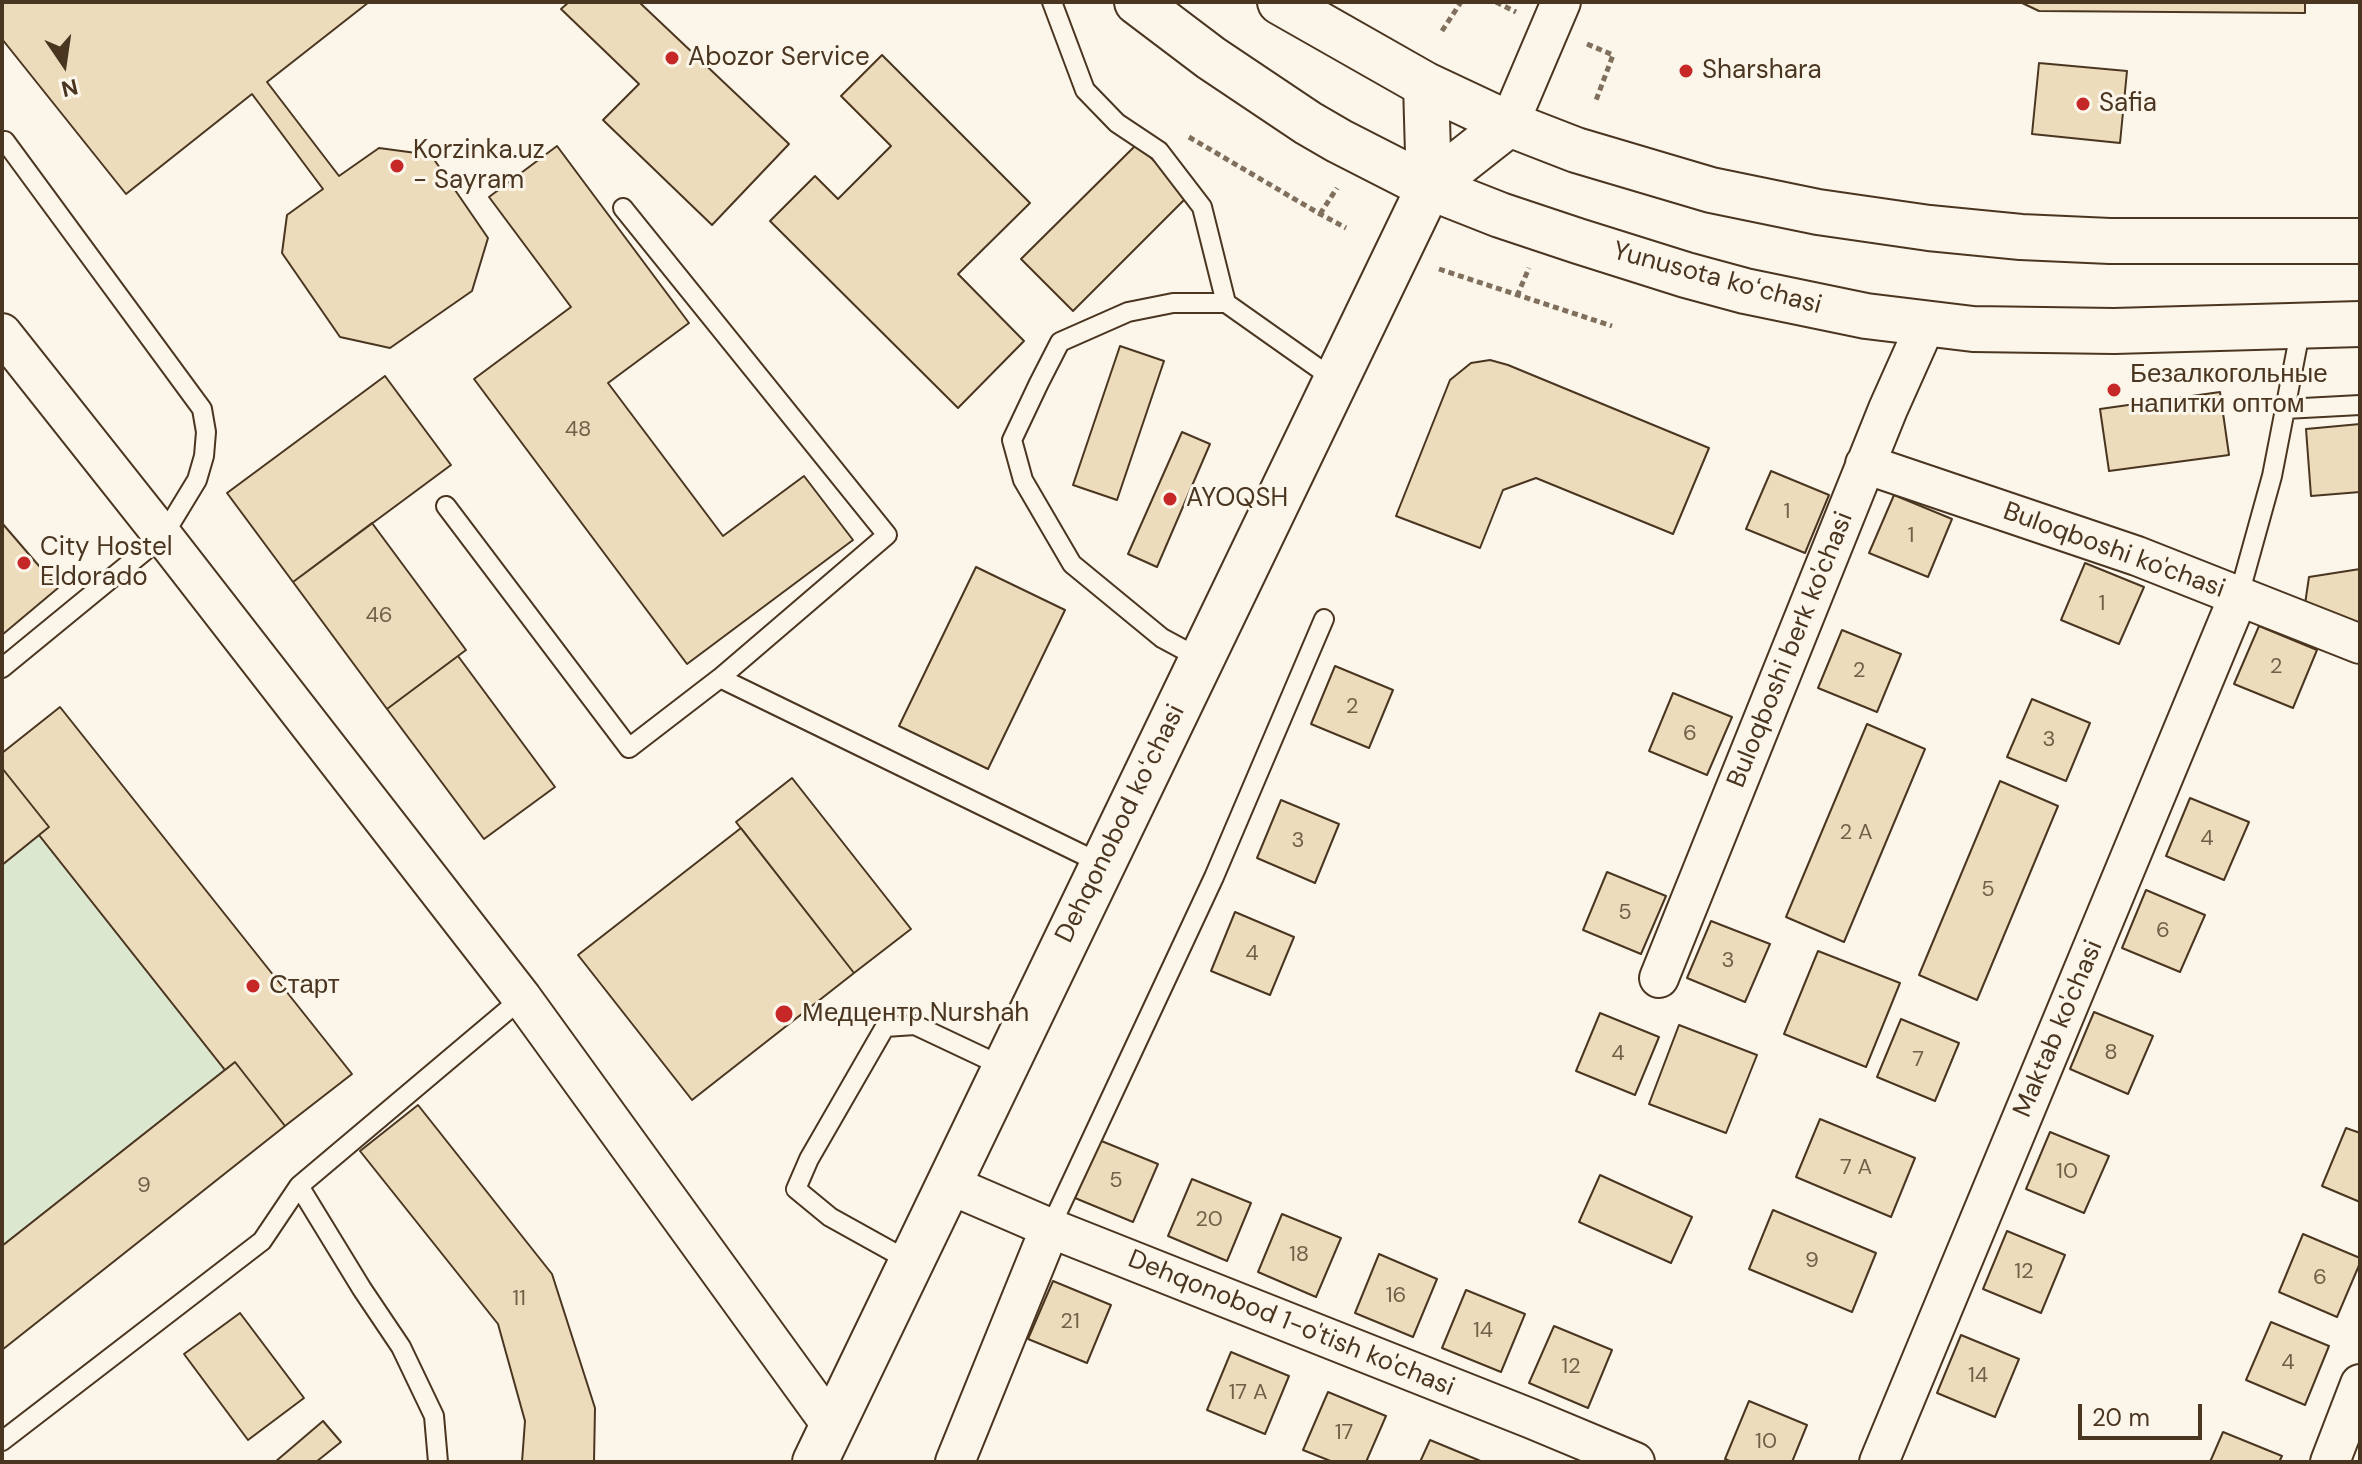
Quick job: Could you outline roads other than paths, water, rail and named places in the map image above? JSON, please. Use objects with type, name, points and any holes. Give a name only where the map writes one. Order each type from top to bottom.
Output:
[{"type":"main road","name":"Yunusota koʻchasi","points":[[1137,2],[1211,58],[1308,123],[1429,187],[1500,215],[1686,275],[1806,305],[1973,329],[2036,331],[2360,324]]},
{"type":"main road","points":[[1280,2],[1426,85],[1509,124],[1576,150],[1711,190],[1818,212],[2021,237],[2110,241],[2360,241]]},
{"type":"main road","points":[[1426,85],[1429,187]]},
{"type":"main road","points":[[1429,187],[1509,124]]},
{"type":"main road","name":"Dehqonobod koʻchasi","points":[[824,1444],[1429,187]]},
{"type":"street","points":[[1509,124],[1561,2]]},
{"type":"street","name":"Buloqboshi berk ko'chasi","points":[[1659,978],[1865,464],[1926,324]]},
{"type":"street","points":[[2,333],[522,998],[824,1444]]},
{"type":"street","name":"Buloqboshi ko'chasi","points":[[1865,464],[2137,556],[2360,644]]},
{"type":"street","name":"Maktab ko'chasi","points":[[1879,1462],[2239,595]]},
{"type":"street","name":"Dehqonobod 1-o'tish ko'chasi","points":[[948,1184],[1050,1228],[1635,1462]]},
{"type":"street","points":[[955,1462],[1050,1228]]},
{"type":"street","points":[[2330,1462],[2360,1384]]},
{"type":"lane","points":[[1052,2],[1085,90],[1117,123],[1159,151],[1202,207],[1226,303]]},
{"type":"lane","points":[[2,668],[163,536],[197,480],[204,456],[206,432],[202,409],[5,141]]},
{"type":"lane","points":[[446,506],[629,748],[720,678],[887,535],[623,208]]},
{"type":"lane","points":[[1201,659],[1162,638],[1072,564],[1023,480],[1012,440],[1060,342],[1128,312],[1173,303],[1226,303],[1335,380]]},
{"type":"lane","points":[[2239,595],[2272,476],[2301,327]]},
{"type":"lane","points":[[2285,409],[2360,405]]},
{"type":"lane","points":[[1050,1228],[1214,877],[1324,619]]},
{"type":"lane","points":[[720,678],[1102,864]]},
{"type":"lane","points":[[2,1441],[262,1241],[299,1186],[522,998]]},
{"type":"lane","points":[[911,1262],[830,1217],[796,1189],[809,1159],[885,1027],[915,1025],[1004,1067]]},
{"type":"lane","points":[[299,1186],[401,1347],[434,1416],[438,1462]]},
{"type":"place","name":"Abozor Service","points":[[672,58]]},
{"type":"place","name":"Sharshara","points":[[1686,71]]},
{"type":"place","name":"Safia","points":[[2083,104]]},
{"type":"place","name":"Korzinka.uz - Sayram","points":[[397,166]]},
{"type":"place","name":"Безалкогольные напитки оптом","points":[[2114,390]]},
{"type":"place","name":"AYOQSH","points":[[1170,499]]},
{"type":"place","name":"City Hostel Eldorado","points":[[24,563]]},
{"type":"place","name":"Старт","points":[[253,986]]},
{"type":"place","name":"Медцентр Nurshah","points":[[784,1014]]}]
